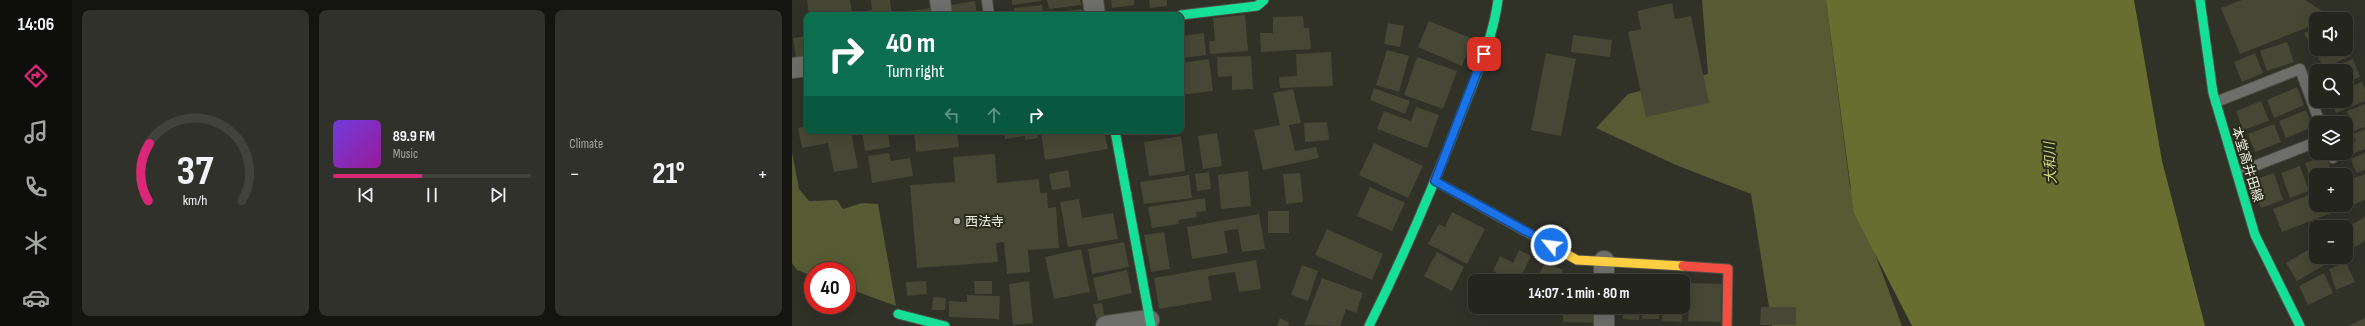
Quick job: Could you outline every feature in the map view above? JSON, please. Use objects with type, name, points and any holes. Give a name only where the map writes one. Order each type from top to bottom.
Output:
[{"type":"street","points":[[940,0],[942,12]]},
{"type":"street","points":[[1093,0],[1095,12]]},
{"type":"street","points":[[1184,15],[1257,6],[1264,0]]},
{"type":"street","points":[[1369,326],[1388,290],[1435,181],[1495,26],[1498,0]]},
{"type":"street","name":"本堂高井田線","points":[[2200,0],[2216,102],[2255,235],[2300,326]]},
{"type":"street","points":[[792,68],[804,66]]},
{"type":"street","points":[[1106,326],[1150,323],[1116,134]]},
{"type":"street","points":[[1435,181],[1577,260],[1728,269],[1726,326]]},
{"type":"street","points":[[1604,261],[1604,274]]},
{"type":"street","points":[[898,314],[945,326]]},
{"type":"street","points":[[1604,314],[1604,326]]},
{"type":"lane","points":[[987,0],[989,12]]},
{"type":"lane","points":[[2216,102],[2300,69],[2317,116]]},
{"type":"lane","points":[[2237,173],[2309,145]]},
{"type":"shaded area","points":[[1702,0],[1826,0],[1850,187],[1902,326],[1772,326],[1751,194],[1676,165],[1596,128],[1628,94],[1708,74]]},
{"type":"shaded area","points":[[792,152],[799,189],[809,201],[837,200],[843,209],[862,203],[878,204],[896,306],[856,291],[856,262],[804,262],[804,273],[797,270],[792,263]]},
{"type":"water","name":"大和川","points":[[1826,0],[2134,0],[2162,161],[2205,326],[1912,326],[1854,213]]},
{"type":"building","points":[[807,0],[850,0],[852,12],[809,12]]},
{"type":"building","points":[[871,0],[890,0],[892,12],[859,12],[872,10]]},
{"type":"building","points":[[1012,0],[1041,0],[1041,1],[1012,5]]},
{"type":"building","points":[[1047,0],[1080,0],[1081,5],[1049,9]]},
{"type":"building","points":[[1111,0],[1134,0],[1134,5],[1112,8]]},
{"type":"building","points":[[1149,0],[1167,0],[1167,6],[1150,8]]},
{"type":"building","points":[[2242,0],[2305,0],[2323,12],[2309,12],[2309,27],[2240,54],[2221,8]]},
{"type":"building","points":[[975,1],[977,12],[952,12],[951,5]]},
{"type":"building","points":[[1672,3],[1675,19],[1691,16],[1709,103],[1646,117],[1628,32],[1641,29],[1637,11]]},
{"type":"building","points":[[1042,5],[1043,12],[1014,12],[1014,8]]},
{"type":"building","points":[[931,8],[932,12],[900,12]]},
{"type":"building","points":[[1082,9],[1082,12],[1056,12]]},
{"type":"building","points":[[1245,15],[1248,51],[1210,54],[1209,41],[1215,41],[1213,18]]},
{"type":"building","points":[[1303,16],[1304,28],[1309,28],[1311,49],[1261,52],[1260,33],[1273,33],[1273,17]]},
{"type":"building","points":[[1429,21],[1473,39],[1462,66],[1418,47]]},
{"type":"building","points":[[1388,23],[1404,26],[1400,47],[1384,44]]},
{"type":"building","points":[[2309,31],[2309,43],[2304,33]]},
{"type":"building","points":[[1204,33],[1206,55],[1184,58],[1184,36]]},
{"type":"building","points":[[1573,35],[1612,40],[1610,57],[1571,52]]},
{"type":"building","points":[[804,36],[804,62],[797,63],[793,38]]},
{"type":"building","points":[[2287,42],[2294,62],[2267,71],[2260,51]]},
{"type":"building","points":[[1387,50],[1409,56],[1399,92],[1376,85]]},
{"type":"building","points":[[1331,52],[1333,86],[1280,88],[1279,77],[1297,76],[1296,54]]},
{"type":"building","points":[[1546,53],[1576,59],[1561,136],[1531,130]]},
{"type":"building","points":[[2255,53],[2263,73],[2242,82],[2234,62]]},
{"type":"building","points":[[1251,56],[1253,89],[1232,90],[1232,76],[1218,77],[1217,57]]},
{"type":"building","points":[[2318,56],[2351,56],[2332,64],[2321,64]]},
{"type":"building","points":[[1417,57],[1457,71],[1443,109],[1404,95]]},
{"type":"building","points":[[1209,59],[1213,91],[1184,95],[1184,63]]},
{"type":"building","points":[[2353,59],[2360,77],[2353,80],[2353,64],[2341,64]]},
{"type":"building","points":[[2362,82],[2365,89],[2365,101],[2353,106],[2353,85]]},
{"type":"building","points":[[2297,87],[2304,105],[2274,118],[2267,100]]},
{"type":"building","points":[[1374,88],[1410,101],[1405,114],[1370,100]]},
{"type":"building","points":[[1293,89],[1301,123],[1289,125],[1295,151],[1316,147],[1319,158],[1263,170],[1254,130],[1280,125],[1273,93]]},
{"type":"building","points":[[2261,101],[2269,121],[2243,130],[2236,111]]},
{"type":"building","points":[[2365,104],[2365,127],[2353,131],[2353,116],[2349,116],[2347,111]]},
{"type":"building","points":[[1416,107],[1439,115],[1427,148],[1377,129],[1384,111],[1411,121]]},
{"type":"building","points":[[2334,108],[2348,108],[2336,113]]},
{"type":"building","points":[[2306,110],[2309,117],[2309,129],[2286,138],[2279,121]]},
{"type":"building","points":[[1327,122],[1329,140],[1305,142],[1304,123]]},
{"type":"building","points":[[2274,124],[2281,142],[2255,152],[2248,134]]},
{"type":"building","points":[[804,127],[804,134],[852,134],[858,168],[834,172],[828,143],[802,148],[798,128]]},
{"type":"building","points":[[2365,129],[2365,149],[2353,154],[2353,142],[2356,141],[2353,134]]},
{"type":"building","points":[[1217,133],[1222,166],[1203,169],[1198,136]]},
{"type":"building","points":[[862,134],[888,134],[890,147],[865,151]]},
{"type":"building","points":[[914,134],[957,134],[959,147],[916,152]]},
{"type":"building","points":[[1004,134],[1037,134],[1038,138],[1025,140],[1025,136],[1005,139]]},
{"type":"building","points":[[1041,134],[1105,134],[1108,149],[1045,160]]},
{"type":"building","points":[[1181,136],[1185,171],[1149,176],[1144,142]]},
{"type":"building","points":[[1374,143],[1423,166],[1408,198],[1359,175]]},
{"type":"building","points":[[889,153],[891,161],[910,158],[913,176],[872,183],[868,156]]},
{"type":"building","points":[[2365,153],[2365,170],[2356,173],[2351,160],[2353,160],[2353,158]]},
{"type":"building","points":[[995,154],[997,183],[1039,179],[1040,193],[1047,193],[1048,208],[1056,207],[1059,248],[1028,250],[1030,272],[1007,274],[1004,242],[996,243],[998,262],[917,268],[910,185],[955,182],[953,157]]},
{"type":"building","points":[[2314,160],[2327,160],[2330,168],[2309,168],[2309,174],[2305,163]]},
{"type":"building","points":[[2300,166],[2309,191],[2290,198],[2281,173]]},
{"type":"building","points":[[1068,170],[1071,187],[1052,190],[1049,174]]},
{"type":"building","points":[[1248,171],[1251,206],[1221,209],[1218,175]]},
{"type":"building","points":[[1209,172],[1211,189],[1197,191],[1195,174]]},
{"type":"building","points":[[1300,173],[1303,202],[1286,204],[1283,174]]},
{"type":"building","points":[[2274,173],[2283,200],[2261,208],[2251,181]]},
{"type":"building","points":[[2365,174],[2365,200],[2353,205],[2353,178]]},
{"type":"building","points":[[1189,175],[1192,198],[1144,204],[1140,182]]},
{"type":"building","points":[[1370,187],[1405,203],[1392,231],[1357,216]]},
{"type":"building","points":[[2309,195],[2309,212],[2334,212],[2313,220],[2309,220],[2309,222],[2282,232],[2273,209]]},
{"type":"building","points":[[1205,198],[1206,211],[1196,212],[1197,217],[1178,220],[1179,224],[1152,228],[1148,207]]},
{"type":"building","points":[[1079,199],[1082,218],[1113,213],[1118,239],[1068,247],[1060,202]]},
{"type":"building","points":[[1268,211],[1289,211],[1289,233],[1268,233]]},
{"type":"building","points":[[1452,212],[1485,229],[1467,264],[1428,244],[1439,224],[1445,227]]},
{"type":"building","points":[[1259,214],[1265,249],[1242,252],[1238,229],[1224,231],[1228,253],[1192,259],[1187,227]]},
{"type":"building","points":[[2365,217],[2365,241],[2353,248],[2353,224]]},
{"type":"building","points":[[1327,229],[1383,254],[1372,280],[1315,255]]},
{"type":"building","points":[[1164,232],[1170,269],[1151,272],[1144,235]]},
{"type":"building","points":[[1124,242],[1129,267],[1092,274],[1088,249]]},
{"type":"building","points":[[1081,249],[1090,292],[1054,299],[1045,257]]},
{"type":"building","points":[[2309,249],[2309,264],[2326,264],[2297,281],[2286,263]]},
{"type":"building","points":[[1519,250],[1531,256],[1522,274],[1499,274],[1493,271],[1500,256],[1513,263]]},
{"type":"building","points":[[1437,252],[1464,267],[1452,291],[1424,276]]},
{"type":"building","points":[[1256,260],[1261,289],[1239,292],[1235,272],[1208,276],[1212,300],[1159,309],[1154,278]]},
{"type":"building","points":[[1545,262],[1563,270],[1561,274],[1539,274]]},
{"type":"building","points":[[2341,264],[2347,264],[2355,282],[2336,290],[2329,269]]},
{"type":"building","points":[[1302,265],[1318,271],[1308,301],[1291,295]]},
{"type":"building","points":[[1127,270],[1132,293],[1098,301],[1093,278]]},
{"type":"building","points":[[2324,273],[2333,293],[2308,305],[2299,286]]},
{"type":"building","points":[[1322,278],[1363,293],[1356,313],[1346,309],[1340,326],[1304,325]]},
{"type":"building","points":[[926,281],[927,294],[907,296],[906,282]]},
{"type":"building","points":[[974,281],[992,281],[992,294],[975,294]]},
{"type":"building","points":[[1029,281],[1033,323],[1013,325],[1009,284]]},
{"type":"building","points":[[1690,283],[1722,284],[1721,322],[1688,321],[1688,314],[1690,314]]},
{"type":"building","points":[[967,295],[1000,296],[999,319],[949,317],[949,301],[967,302]]},
{"type":"building","points":[[933,297],[946,298],[945,310],[932,310]]},
{"type":"building","points":[[1102,303],[1105,319],[1097,320],[1093,304]]},
{"type":"building","points":[[1761,307],[1796,307],[1796,325],[1760,325]]},
{"type":"building","points":[[1563,314],[1595,314],[1595,323],[1563,322]]},
{"type":"building","points":[[1623,314],[1639,314],[1639,320],[1623,319]]},
{"type":"building","points":[[1642,314],[1659,314],[1659,319],[1642,319]]},
{"type":"building","points":[[1662,314],[1683,314],[1682,322],[1662,321]]},
{"type":"building","points":[[1280,318],[1289,322],[1288,326],[1277,326]]},
{"type":"building","points":[[2365,318],[2365,326],[2348,326]]},
{"type":"traffic: fast","points":[[1184,15],[1257,6],[1264,0]]},
{"type":"traffic: fast","points":[[1369,326],[1406,247],[1478,71],[1492,29],[1498,0]]},
{"type":"traffic: fast","points":[[2200,0],[2213,93],[2255,235],[2300,326]]},
{"type":"traffic: fast","points":[[1116,134],[1151,326]]},
{"type":"traffic: fast","points":[[898,314],[945,326]]},
{"type":"traffic: slow","points":[[1435,181],[1577,260],[1683,266]]},
{"type":"traffic: jam","points":[[1683,266],[1728,269],[1727,326]]},
{"type":"place","name":"西法寺","points":[[957,221]]},
{"type":"route","points":[[1484,54],[1435,181],[1551,245]]}]
